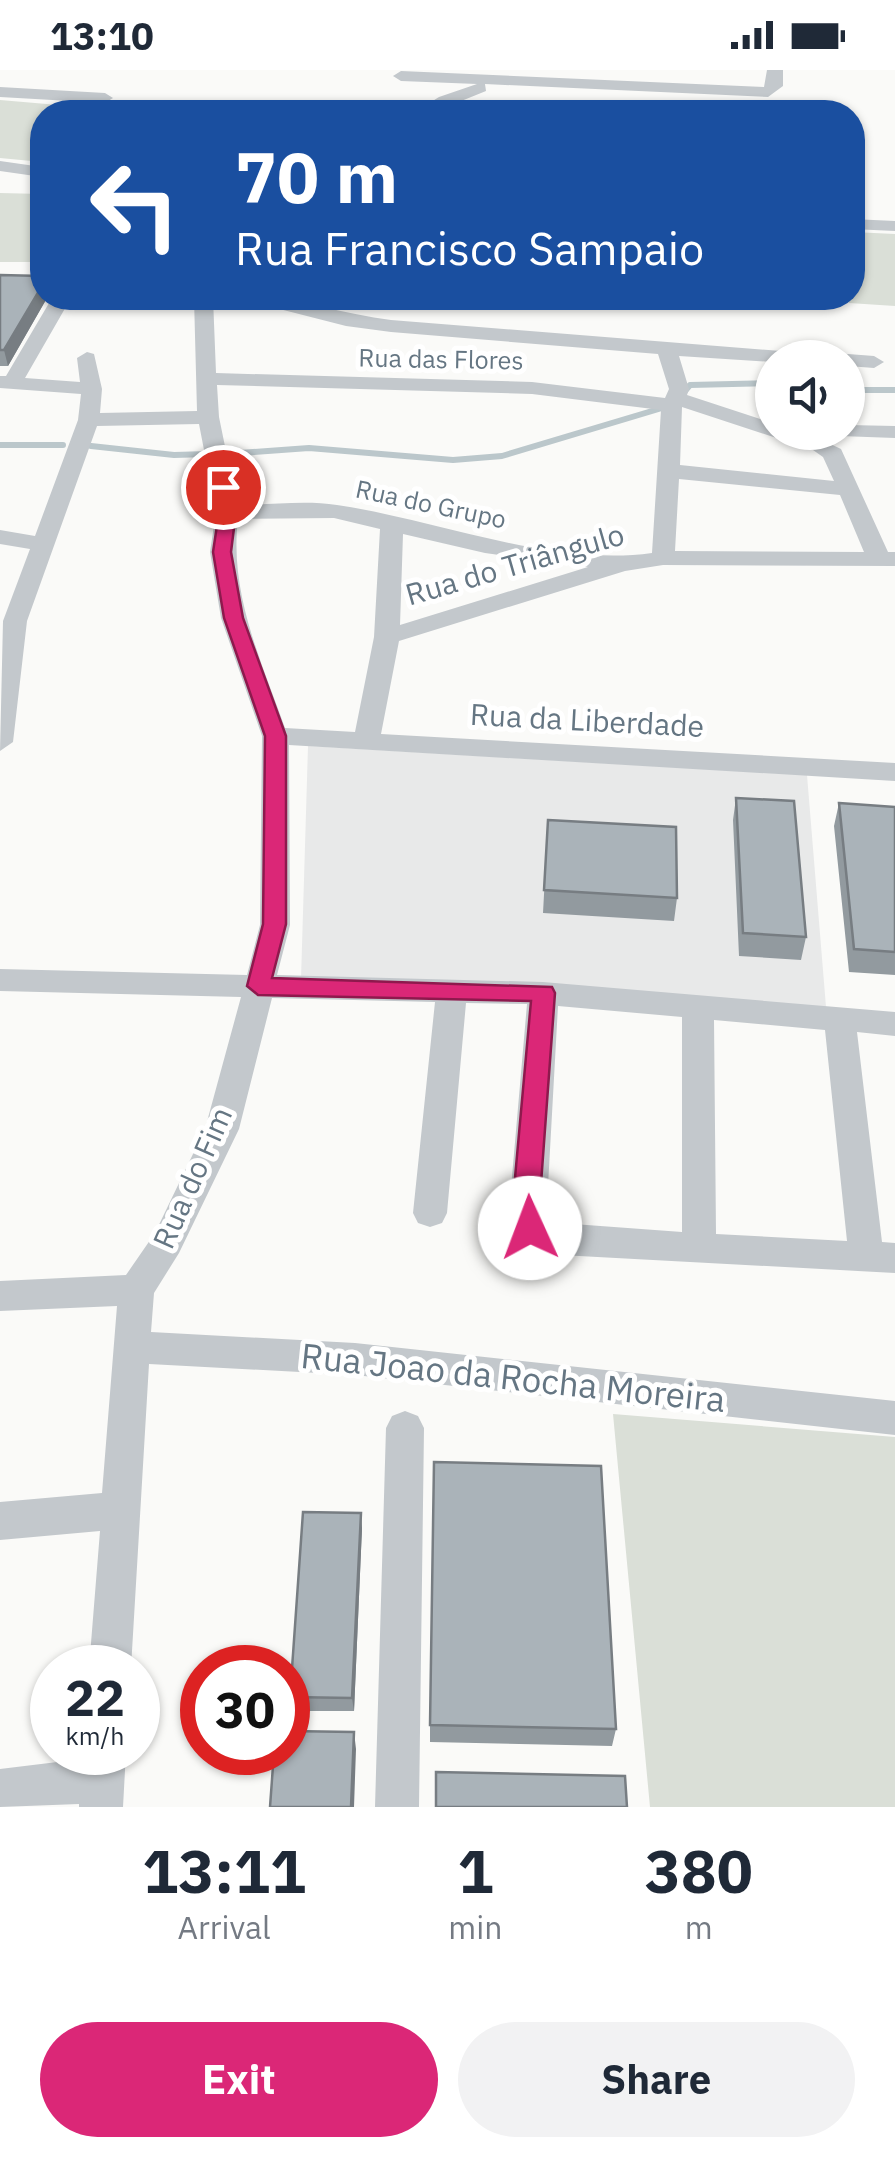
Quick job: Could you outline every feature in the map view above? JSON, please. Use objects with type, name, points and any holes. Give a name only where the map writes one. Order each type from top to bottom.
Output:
[{"type":"street","points":[[401,76],[768,92],[775,86],[775,70]]},
{"type":"street","points":[[97,82],[108,100]]},
{"type":"street","points":[[445,100],[497,82]]},
{"type":"street","points":[[0,92],[68,100]]},
{"type":"street","points":[[0,166],[30,170]]},
{"type":"street","points":[[865,225],[895,226]]},
{"type":"street","points":[[53,310],[6,382],[92,389]]},
{"type":"street","name":"Rua do Fim","points":[[136,1290],[167,1243],[222,1129],[275,924],[276,736],[233,618],[222,552],[227,512],[208,417],[204,310]]},
{"type":"street","points":[[315,310],[390,326],[755,354]]},
{"type":"street","points":[[667,349],[679,402],[668,471],[663,558],[887,559],[832,450]]},
{"type":"street","points":[[0,742],[15,620],[89,420],[92,389],[87,358]]},
{"type":"street","points":[[865,361],[874,362]]},
{"type":"street","name":"Rua das Flores","points":[[208,379],[532,388],[679,402],[755,425]]},
{"type":"street","points":[[89,420],[208,417]]},
{"type":"street","points":[[865,431],[895,432]]},
{"type":"street","points":[[668,471],[849,489]]},
{"type":"street","name":"Rua do Grupo","points":[[227,512],[334,511],[485,546],[622,564]]},
{"type":"street","points":[[366,741],[387,638],[392,522]]},
{"type":"street","points":[[0,538],[42,544]]},
{"type":"street","name":"Rua do Triângulo","points":[[387,638],[622,564],[663,558]]},
{"type":"street","name":"Rua da Liberdade","points":[[276,736],[895,772]]},
{"type":"street","points":[[0,980],[452,988],[895,1024]]},
{"type":"street","points":[[430,1212],[452,988]]},
{"type":"street","points":[[543,993],[526,1211],[530,1228],[542,1239],[881,1257],[840,1019]]},
{"type":"street","points":[[698,1006],[699,1248]]},
{"type":"street","points":[[0,1296],[136,1290],[111,1645]]},
{"type":"street","name":"Rua Joao da Rocha Moreira","points":[[130,1347],[355,1359],[895,1418]]},
{"type":"street","points":[[398,1807],[405,1428]]},
{"type":"street","points":[[0,1521],[120,1510]]},
{"type":"street","points":[[0,1791],[102,1780]]},
{"type":"shaded area","points":[[0,100],[30,103],[30,161],[0,158]]},
{"type":"shaded area","points":[[0,193],[30,194],[30,262],[0,262]]},
{"type":"shaded area","points":[[865,233],[895,234],[895,306],[865,304]]},
{"type":"shaded area","points":[[308,746],[807,775],[826,1007],[301,979]]},
{"type":"shaded area","points":[[613,1414],[895,1437],[895,1807],[650,1807]]},
{"type":"building","points":[[0,275],[30,276],[30,306],[4,350],[0,350]]},
{"type":"building","points":[[736,798],[794,801],[806,937],[743,933]]},
{"type":"building","points":[[839,803],[895,807],[895,952],[854,949]]},
{"type":"building","points":[[548,820],[676,827],[677,898],[544,890]]},
{"type":"building","points":[[434,1462],[601,1466],[616,1729],[430,1725]]},
{"type":"building","points":[[303,1512],[361,1513],[352,1698],[310,1697],[310,1645],[294,1645]]},
{"type":"building","points":[[310,1731],[354,1732],[351,1807],[270,1807],[272,1775],[310,1775]]},
{"type":"building","points":[[436,1772],[625,1776],[627,1807],[436,1807]]},
{"type":"waterway","points":[[685,391],[690,385],[755,383]]},
{"type":"waterway","points":[[865,390],[895,390]]},
{"type":"waterway","points":[[227,454],[309,448],[453,460],[502,456],[662,408]]},
{"type":"waterway","points":[[0,445],[63,445]]},
{"type":"waterway","points":[[91,446],[174,455],[208,454]]},
{"type":"route","points":[[223,487],[227,512],[222,552],[233,618],[276,736],[275,924],[258,986],[543,993],[526,1211],[530,1228]]}]
